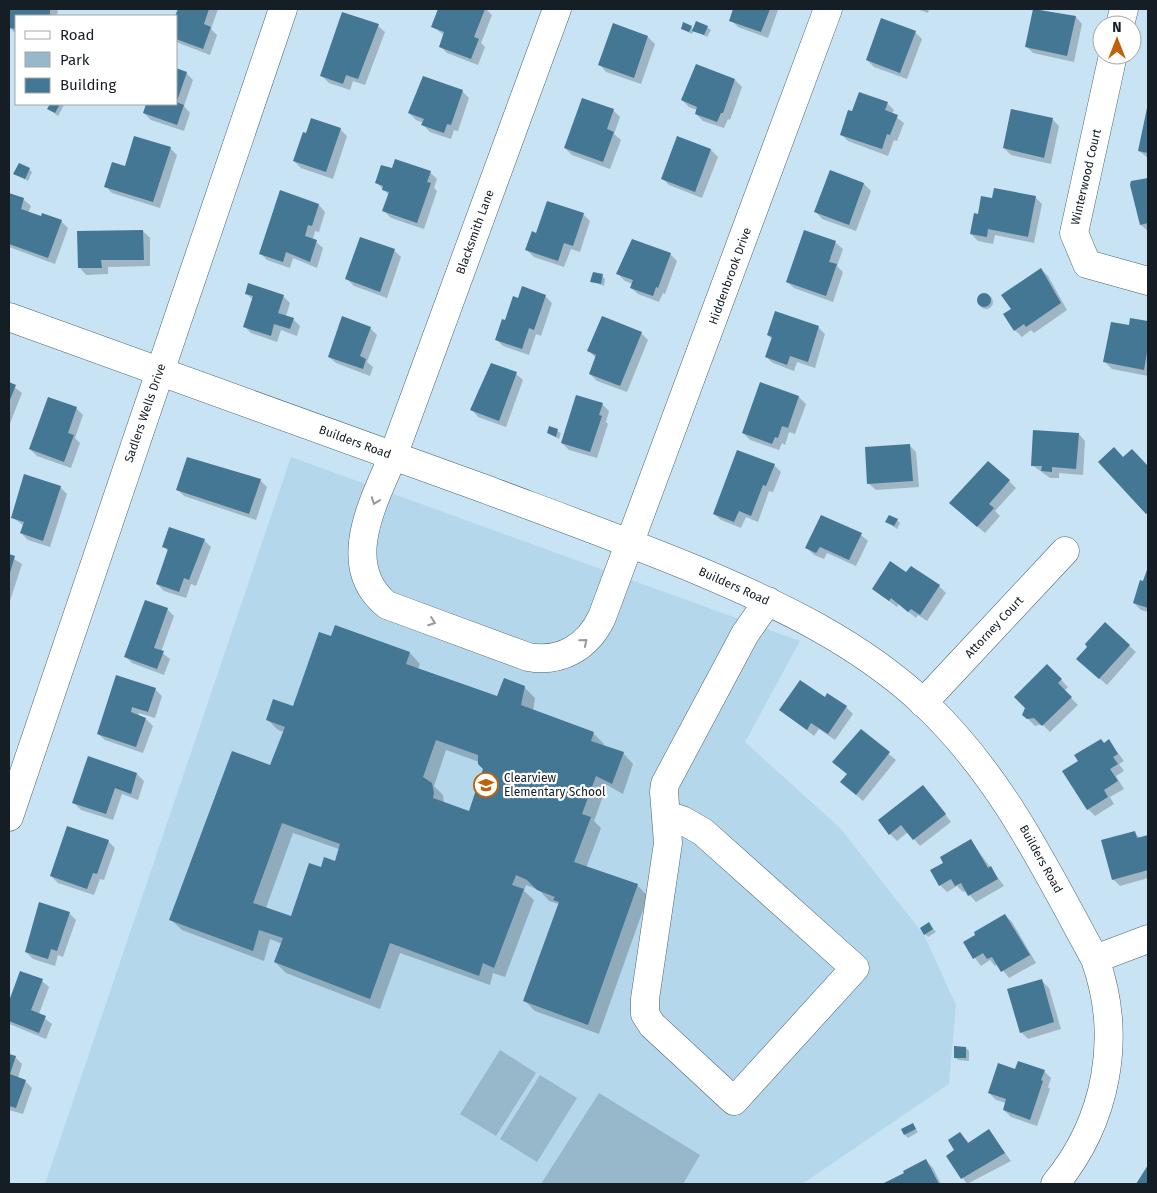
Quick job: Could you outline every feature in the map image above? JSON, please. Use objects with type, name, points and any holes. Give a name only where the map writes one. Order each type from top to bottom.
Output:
[{"type":"street","name":"Sadlers Wells Drive","points":[[9,817],[17,768],[159,371],[283,9]]},
{"type":"street","name":"Blacksmith Lane","points":[[557,9],[393,456],[375,500],[362,540],[364,571],[368,584],[378,598],[387,605],[528,657],[542,660],[572,651],[586,642],[596,630],[631,543]]},
{"type":"street","name":"Hiddenbrook Drive","points":[[631,543],[828,9]]},
{"type":"street","name":"Winterwood Court","points":[[1111,65],[1074,233],[1087,264],[1148,281]]},
{"type":"street","name":"Builders Road","points":[[9,317],[631,543],[768,601],[838,638],[884,669],[951,730],[987,774],[1019,820],[1095,959],[1107,1006],[1109,1043],[1106,1078],[1086,1139],[1055,1184]]},
{"type":"street","name":"Attorney Court","points":[[923,703],[1065,550]]},
{"type":"street","points":[[666,815],[682,820],[704,832],[855,968],[734,1101],[652,1026],[645,1014],[645,999],[668,842],[664,792],[668,775],[746,634],[768,601]]},
{"type":"street","points":[[1095,959],[1148,939]]},
{"type":"shaded area","name":"Clearview Elementary School","points":[[291,457],[800,641],[745,742],[840,828],[924,935],[956,1005],[949,1084],[802,1184],[45,1184]]},
{"type":"green space","points":[[500,1050],[536,1073],[496,1136],[460,1114]]},
{"type":"green space","points":[[540,1075],[577,1098],[537,1162],[500,1139]]},
{"type":"green space","points":[[599,1093],[700,1155],[683,1184],[541,1184]]},
{"type":"building","points":[[10,9],[50,9],[50,15],[15,15],[15,29],[9,28]]},
{"type":"building","points":[[178,9],[209,9],[204,24],[211,27],[203,49],[178,40],[178,15],[175,15]]},
{"type":"building","points":[[438,9],[485,9],[474,37],[479,39],[471,59],[439,47],[444,32],[431,27]]},
{"type":"building","points":[[733,9],[770,9],[761,32],[729,21]]},
{"type":"building","points":[[1033,9],[1076,16],[1067,56],[1025,47]]},
{"type":"building","points":[[342,12],[379,24],[358,79],[346,75],[343,84],[320,76]]},
{"type":"building","points":[[881,18],[916,31],[900,73],[866,60]]},
{"type":"building","points":[[696,21],[708,26],[704,35],[692,31]]},
{"type":"building","points":[[683,22],[692,26],[689,32],[681,29]]},
{"type":"building","points":[[613,23],[648,36],[634,78],[598,65]]},
{"type":"building","points":[[696,64],[735,79],[723,113],[721,113],[717,122],[695,114],[697,107],[681,100]]},
{"type":"building","points":[[178,69],[187,72],[178,98]]},
{"type":"building","points":[[423,76],[463,90],[451,125],[447,124],[444,133],[421,125],[424,119],[408,113]]},
{"type":"building","points":[[859,92],[888,102],[885,110],[898,115],[890,135],[887,134],[882,149],[840,135],[848,110],[852,111]]},
{"type":"building","points":[[582,98],[614,109],[607,129],[614,132],[603,162],[564,148]]},
{"type":"building","points":[[178,103],[184,105],[177,125],[143,113],[146,105],[178,105]]},
{"type":"building","points":[[49,105],[59,105],[55,113],[47,109]]},
{"type":"building","points":[[1148,108],[1148,153],[1138,151]]},
{"type":"building","points":[[1011,109],[1053,118],[1044,158],[1003,148]]},
{"type":"building","points":[[311,118],[341,128],[326,172],[293,161],[303,132],[306,133]]},
{"type":"building","points":[[134,136],[171,147],[153,202],[104,187],[112,162],[125,166]]},
{"type":"building","points":[[677,136],[711,149],[695,192],[661,179]]},
{"type":"building","points":[[395,159],[431,171],[427,182],[431,183],[417,223],[382,211],[389,192],[382,190],[383,186],[375,183],[381,165],[392,168]]},
{"type":"building","points":[[19,163],[30,168],[25,179],[13,174]]},
{"type":"building","points":[[830,170],[864,183],[849,225],[814,212]]},
{"type":"building","points":[[1148,178],[1148,223],[1140,225],[1130,185],[1131,181]]},
{"type":"building","points":[[994,188],[1036,196],[1028,237],[988,229],[987,237],[970,234],[974,213],[978,214],[981,196],[992,198]]},
{"type":"building","points":[[280,190],[319,204],[312,226],[308,225],[305,236],[317,240],[310,262],[286,252],[283,262],[259,254]]},
{"type":"building","points":[[9,193],[24,198],[21,209],[41,216],[42,213],[62,220],[48,258],[9,244]]},
{"type":"building","points":[[547,201],[584,213],[573,246],[564,243],[558,261],[525,250],[532,231],[536,233]]},
{"type":"building","points":[[143,230],[144,260],[101,260],[102,268],[78,268],[77,231]]},
{"type":"building","points":[[804,230],[836,241],[829,262],[837,264],[826,296],[786,282]]},
{"type":"building","points":[[360,237],[395,249],[380,292],[345,279]]},
{"type":"building","points":[[632,239],[671,253],[658,288],[656,287],[653,296],[630,288],[633,280],[616,274]]},
{"type":"building","points":[[1041,268],[1061,303],[1026,327],[1024,324],[1014,331],[1003,314],[1011,309],[1001,295]]},
{"type":"building","points":[[593,272],[603,274],[601,284],[590,282]]},
{"type":"building","points":[[248,283],[284,295],[278,313],[294,318],[290,329],[274,324],[271,336],[243,327],[253,296],[245,294]]},
{"type":"building","points":[[522,286],[546,295],[534,330],[529,328],[522,349],[495,340],[502,319],[505,320],[513,296],[518,298]]},
{"type":"building","points":[[984,293],[989,295],[991,300],[989,305],[984,307],[979,305],[977,300],[979,295]]},
{"type":"building","points":[[775,311],[819,326],[808,362],[790,356],[787,365],[765,357],[772,337],[767,335]]},
{"type":"building","points":[[342,316],[371,327],[360,356],[366,359],[363,369],[328,357]]},
{"type":"building","points":[[602,316],[642,332],[620,386],[589,374],[596,355],[587,351]]},
{"type":"building","points":[[1130,318],[1148,321],[1148,346],[1144,370],[1103,362],[1111,322],[1129,325]]},
{"type":"building","points":[[491,363],[517,372],[499,421],[470,410]]},
{"type":"building","points":[[9,382],[16,385],[9,402]]},
{"type":"building","points":[[760,382],[799,396],[788,428],[782,426],[778,438],[775,437],[772,444],[742,433]]},
{"type":"building","points":[[576,395],[603,403],[599,415],[602,416],[590,452],[561,443]]},
{"type":"building","points":[[48,397],[77,407],[68,433],[74,435],[64,462],[29,449]]},
{"type":"building","points":[[549,426],[558,429],[556,437],[547,433]]},
{"type":"building","points":[[1033,430],[1079,433],[1076,469],[1052,467],[1052,472],[1041,471],[1042,466],[1031,466]]},
{"type":"building","points":[[910,444],[913,481],[867,484],[865,447]]},
{"type":"building","points":[[1114,447],[1123,457],[1132,449],[1148,466],[1148,512],[1146,514],[1098,462]]},
{"type":"building","points":[[737,450],[775,464],[766,486],[763,485],[751,516],[739,511],[734,522],[713,514]]},
{"type":"building","points":[[187,457],[261,479],[249,514],[176,490]]},
{"type":"building","points":[[988,461],[1010,480],[989,504],[994,508],[977,527],[949,503]]},
{"type":"building","points":[[24,474],[61,486],[43,541],[20,533],[24,522],[11,518]]},
{"type":"building","points":[[821,515],[862,533],[849,560],[820,547],[816,553],[805,548]]},
{"type":"building","points":[[889,515],[898,519],[894,526],[885,522]]},
{"type":"building","points":[[169,527],[205,539],[189,580],[184,578],[179,592],[156,584],[168,549],[162,547]]},
{"type":"building","points":[[9,554],[15,556],[9,576]]},
{"type":"building","points":[[890,561],[906,572],[911,566],[940,585],[920,615],[911,609],[908,612],[891,598],[889,601],[872,589]]},
{"type":"building","points":[[1148,567],[1148,608],[1133,603],[1140,580],[1143,581]]},
{"type":"building","points":[[145,600],[168,608],[154,648],[164,651],[157,669],[124,657]]},
{"type":"building","points":[[1105,622],[1130,645],[1099,679],[1076,659],[1087,647],[1085,644]]},
{"type":"building","points":[[335,625],[410,652],[406,664],[497,696],[504,678],[525,686],[521,705],[594,732],[591,741],[624,752],[612,784],[596,776],[582,814],[591,817],[574,862],[638,884],[588,1025],[523,1001],[559,902],[553,900],[555,897],[537,890],[527,880],[516,875],[512,885],[524,889],[494,968],[483,963],[479,976],[390,943],[370,999],[274,962],[283,938],[259,930],[253,951],[169,920],[232,751],[270,765],[285,727],[266,720],[273,699],[293,706],[319,632],[331,636]],"holes":[[[436,740],[478,755],[478,764],[483,769],[469,811],[433,798],[432,783],[423,777]],[[282,823],[340,844],[335,861],[324,857],[321,867],[309,863],[291,916],[253,903]]]},
{"type":"building","points":[[1047,664],[1062,679],[1058,683],[1072,697],[1042,726],[1034,718],[1027,719],[1022,715],[1025,708],[1014,697]]},
{"type":"building","points":[[116,675],[156,688],[148,712],[132,707],[131,712],[146,718],[136,747],[97,734]]},
{"type":"building","points":[[800,680],[825,697],[827,693],[847,706],[828,734],[811,723],[807,730],[779,710]]},
{"type":"building","points":[[861,729],[890,752],[856,795],[840,782],[847,774],[832,762]]},
{"type":"building","points":[[1101,739],[1104,743],[1109,739],[1118,754],[1113,757],[1118,764],[1110,769],[1118,781],[1104,790],[1108,797],[1087,810],[1062,771],[1078,761],[1074,755]]},
{"type":"building","points":[[88,756],[137,773],[131,794],[115,788],[106,814],[72,803]]},
{"type":"building","points":[[923,785],[946,814],[913,840],[901,825],[889,835],[878,820]]},
{"type":"building","points":[[67,826],[109,840],[97,874],[93,873],[87,889],[50,876]]},
{"type":"building","points":[[1135,831],[1137,838],[1148,835],[1148,870],[1112,880],[1101,840]]},
{"type":"building","points":[[971,839],[988,868],[991,866],[998,879],[968,896],[961,883],[955,886],[951,879],[939,886],[930,870],[943,863],[940,857]]},
{"type":"building","points":[[39,902],[70,912],[57,951],[51,949],[48,959],[25,952]]},
{"type":"building","points":[[1005,914],[1030,955],[1001,972],[992,957],[987,959],[983,953],[973,959],[963,942],[975,935],[974,932]]},
{"type":"building","points":[[929,922],[933,929],[924,935],[920,928]]},
{"type":"building","points":[[20,971],[43,979],[31,1010],[46,1016],[39,1033],[9,1021],[9,1001]]},
{"type":"building","points":[[1042,979],[1054,1022],[1020,1033],[1007,989]]},
{"type":"building","points":[[954,1046],[966,1047],[966,1058],[954,1058]]},
{"type":"building","points":[[9,1054],[16,1056],[10,1074],[26,1080],[16,1108],[9,1106]]},
{"type":"building","points":[[1018,1061],[1045,1070],[1030,1120],[1003,1110],[1006,1099],[988,1093],[998,1063],[1015,1069]]},
{"type":"building","points":[[913,1123],[916,1129],[904,1135],[901,1129]]},
{"type":"building","points":[[989,1129],[1005,1153],[961,1179],[946,1156],[954,1150],[948,1140],[960,1132],[968,1143]]},
{"type":"building","points":[[926,1159],[939,1184],[882,1184],[904,1173],[903,1171]]},
{"type":"building","points":[[1148,1165],[1148,1184],[1136,1184]]},
{"type":"place","name":"Clearview Elementary School","points":[[486,785]]}]
